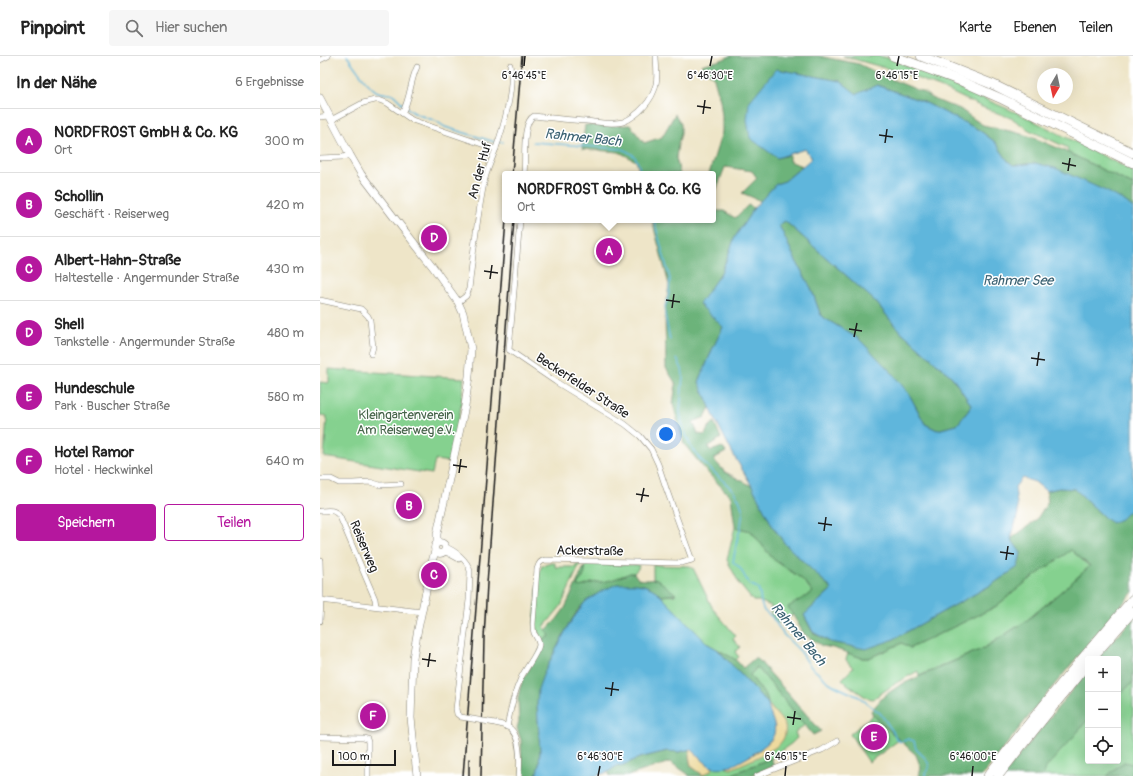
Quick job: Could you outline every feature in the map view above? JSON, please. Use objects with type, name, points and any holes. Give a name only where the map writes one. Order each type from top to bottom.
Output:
[{"type":"highway","points":[[893,56],[961,81],[1002,99],[1133,163]]},
{"type":"highway","points":[[921,56],[994,85],[1133,153]]},
{"type":"highway","points":[[1078,126],[1133,146]]},
{"type":"highway","points":[[1107,150],[1133,167]]},
{"type":"highway","points":[[988,776],[1053,694],[1133,599]]},
{"type":"highway","points":[[1095,656],[1133,611]]},
{"type":"highway","points":[[998,776],[1085,667]]},
{"type":"main road","points":[[320,98],[361,174],[433,267],[458,302],[463,313],[471,349],[465,406],[440,524],[440,548],[430,568],[414,648],[411,712],[417,776]]},
{"type":"street","points":[[320,60],[328,56]]},
{"type":"street","points":[[524,171],[525,136],[528,121],[531,118],[534,116],[606,123],[622,122],[642,109],[652,96],[656,84],[656,56]]},
{"type":"street","name":"An der Huf","points":[[458,302],[466,296],[470,289],[478,218],[484,182],[506,113],[510,90],[510,65]]},
{"type":"street","points":[[403,112],[413,75],[417,67]]},
{"type":"street","points":[[320,117],[330,118],[363,103],[375,100],[387,103],[403,112],[412,120],[497,144]]},
{"type":"street","points":[[320,158],[344,157],[350,155]]},
{"type":"street","name":"Beckerfelder Straße","points":[[520,223],[510,350],[557,382],[625,424],[640,436],[651,449],[658,464],[692,560]]},
{"type":"street","points":[[320,300],[361,309],[368,316],[370,320],[374,347],[371,354]]},
{"type":"street","points":[[320,479],[327,478],[339,483],[370,482],[380,485],[401,484]]},
{"type":"street","name":"Reiserweg","points":[[320,511],[333,510],[340,517],[375,599],[376,606]]},
{"type":"street","points":[[440,548],[466,562],[470,571],[469,600],[456,709],[457,714],[461,717],[507,727],[514,733],[517,741],[519,758],[519,776]]},
{"type":"street","points":[[320,560],[320,622]]},
{"type":"street","name":"Ackerstraße","points":[[507,727],[517,686],[524,670],[538,650],[539,646],[533,630],[533,624],[537,569],[540,562],[546,560],[681,562],[692,560]]},
{"type":"street","points":[[320,600],[422,612]]},
{"type":"street","points":[[320,737],[367,738],[368,776]]},
{"type":"street","points":[[757,776],[816,753],[837,741]]},
{"type":"green space","points":[[730,56],[818,56],[859,64],[881,75],[925,93],[931,98],[960,109],[983,125],[1032,137],[1067,152],[1133,185],[1133,208],[1126,202],[1035,163],[1013,165],[1008,161],[995,142],[979,130],[924,102],[877,85],[857,95],[840,81],[776,69],[777,158],[789,155],[789,161],[802,166],[785,181],[776,184],[761,201],[742,193],[757,178],[752,171],[725,167],[716,190],[716,171],[710,171],[722,132],[722,116],[720,100],[714,78],[701,65]]},
{"type":"green space","points":[[843,56],[877,56],[889,58],[1022,115],[1133,171],[1133,185],[1067,152],[1068,148],[1029,130],[1013,119],[982,107],[942,88],[903,73]]},
{"type":"green space","points":[[675,114],[681,124],[681,134],[676,158],[679,171],[639,171],[636,161],[619,152],[582,149],[585,125],[630,125],[644,143],[662,137]]},
{"type":"green space","points":[[748,205],[754,208],[735,237],[722,271],[700,304],[723,327],[699,382],[710,407],[705,417],[693,422],[698,434],[705,435],[708,428],[714,422],[721,438],[708,447],[711,451],[722,447],[726,452],[713,459],[725,472],[752,486],[772,525],[785,544],[832,589],[804,615],[813,633],[830,642],[892,640],[991,585],[1017,567],[1021,553],[1011,539],[1036,520],[1048,502],[1046,491],[1059,488],[1075,489],[1107,520],[1133,507],[1133,530],[1129,532],[1133,534],[1133,592],[1056,683],[982,776],[919,776],[921,768],[916,755],[873,715],[871,711],[884,696],[900,685],[984,648],[1026,621],[1090,566],[1071,550],[995,607],[910,648],[902,643],[869,658],[862,658],[833,648],[822,646],[804,634],[788,607],[813,592],[802,579],[773,559],[751,531],[735,527],[731,497],[707,472],[684,444],[673,404],[676,384],[666,368],[665,311],[669,285],[653,223],[716,223],[716,211],[724,211],[735,218]]},
{"type":"green space","points":[[785,221],[876,302],[896,327],[952,377],[972,406],[957,425],[937,430],[925,424],[909,394],[859,339],[821,316],[811,288],[779,225]]},
{"type":"green space","name":"Kleingartenverein Am Reiserweg e.V.","points":[[329,369],[464,378],[461,407],[450,462],[435,460],[432,474],[324,457],[327,416],[320,415],[320,382],[329,382]]},
{"type":"green space","points":[[735,527],[751,531],[773,559],[802,579],[813,592],[789,607],[793,615],[778,623],[771,614],[771,606],[759,601],[753,601],[740,585],[727,560]]},
{"type":"green space","points":[[1071,550],[1090,567],[1026,621],[984,648],[919,676],[918,671],[896,683],[873,699],[867,698],[842,679],[853,668],[846,660],[848,653],[862,658],[869,658],[902,643],[910,648],[995,607]]},
{"type":"green space","points":[[555,563],[555,567],[576,567],[576,564],[580,564],[561,606],[544,627],[550,636],[542,640],[534,624],[539,572],[542,566]]},
{"type":"green space","points":[[586,564],[639,565],[638,569],[634,573],[581,587],[577,586],[583,578],[585,570],[584,567]]},
{"type":"green space","points":[[653,565],[690,566],[693,568],[713,609],[736,636],[733,639],[740,647],[735,652],[739,657],[736,660],[708,644],[672,609],[661,596],[675,595],[657,579],[653,580]]},
{"type":"green space","points":[[584,567],[585,573],[577,586],[581,587],[634,573],[638,579],[657,579],[676,594],[661,596],[649,587],[641,584],[602,591],[585,602],[578,610],[568,626],[543,675],[537,705],[540,751],[539,765],[536,776],[522,776],[521,740],[517,728],[519,721],[518,698],[520,688],[523,679],[540,651],[542,640],[550,636],[546,630],[565,608]]},
{"type":"green space","points":[[1133,618],[1133,682],[1121,693],[1121,656],[1100,656]]},
{"type":"green space","points":[[717,649],[736,660],[743,668],[756,657],[821,731],[813,735],[757,667],[750,675],[767,698],[768,704]]},
{"type":"green space","points":[[1133,649],[1133,776],[1024,776],[1085,705],[1085,764],[1121,764],[1121,663]]},
{"type":"green space","points":[[757,667],[805,725],[795,732],[797,738],[792,743],[771,758],[728,776],[703,776],[712,770],[713,767],[726,767],[731,769],[783,722],[768,704],[767,698],[750,675]]},
{"type":"green space","points":[[1085,674],[1085,723],[1081,728],[1047,766],[1042,776],[1003,776]]},
{"type":"green space","points":[[873,715],[899,740],[869,762],[850,734]]},
{"type":"green space","points":[[691,749],[689,757],[691,766],[703,776],[689,776],[670,762],[627,776],[610,776],[608,772],[618,765],[621,766],[639,758],[667,751],[679,752]]},
{"type":"green space","points":[[771,758],[774,766],[749,776],[728,776]]},
{"type":"green space","points":[[1124,762],[1133,764],[1133,776],[1107,776],[1118,766]]},
{"type":"sand","points":[[768,704],[785,726],[785,734],[782,741],[779,745],[751,760],[731,769],[726,767],[756,753],[771,740],[775,726],[768,710]]},
{"type":"sand","points":[[691,749],[706,763],[713,767],[712,770],[703,775],[691,766],[689,756]]},
{"type":"water","name":"Rahmer See","points":[[776,69],[840,81],[857,94],[877,85],[924,102],[979,130],[995,142],[1008,161],[1013,165],[1035,163],[1055,168],[1108,192],[1126,202],[1133,208],[1133,507],[1121,519],[1112,523],[1075,489],[1059,488],[1046,491],[1035,482],[1022,478],[1015,487],[1018,513],[1011,539],[1021,553],[1018,567],[991,585],[892,640],[866,649],[830,642],[813,632],[804,615],[832,589],[785,544],[772,525],[716,421],[699,382],[723,327],[699,304],[722,271],[735,237],[754,208],[776,184],[785,181],[812,158],[805,149],[777,158],[750,138],[747,120],[749,102]],"holes":[[[785,221],[876,302],[896,327],[952,377],[972,406],[957,425],[937,430],[925,424],[909,394],[892,373],[859,339],[821,316],[811,288],[779,225]]]},
{"type":"water","points":[[617,584],[642,585],[656,591],[708,644],[717,649],[768,704],[775,730],[768,743],[736,764],[719,768],[709,766],[691,749],[679,752],[667,751],[639,758],[621,766],[618,765],[608,772],[596,776],[536,776],[539,765],[540,751],[537,705],[538,689],[543,675],[568,626],[585,602],[602,591]]},
{"type":"waterway","name":"Rahmer Bach","points":[[347,56],[374,90],[380,93],[394,95],[408,109],[416,114],[436,121],[445,127],[495,142],[503,142]]},
{"type":"waterway","name":"Rahmer Bach","points":[[533,142],[622,149],[631,153],[636,158],[640,171]]},
{"type":"waterway","name":"Rahmer Bach","points":[[655,223],[670,279],[669,293],[665,307],[670,340]]},
{"type":"waterway","name":"Rahmer Bach","points":[[677,359],[683,375],[680,412],[682,424],[690,445],[700,459],[733,490],[739,499],[743,511],[733,562],[740,568],[749,584],[758,588],[764,611],[772,617],[784,635],[801,652],[810,666],[827,681],[859,697],[880,713],[894,733],[896,739],[901,742],[908,739],[914,741],[916,749],[926,759],[929,765],[925,776]]},
{"type":"railway","points":[[512,171],[522,56]]},
{"type":"railway","points":[[463,776],[506,223]]},
{"type":"railway","points":[[481,776],[484,638],[487,584],[514,223]]},
{"type":"railway","points":[[469,759],[469,776]]},
{"type":"place","name":"Shell","points":[[434,238]]},
{"type":"place","name":"NORDFROST GmbH & Co. KG","points":[[609,251]]},
{"type":"place","name":"Schollin","points":[[409,506]]},
{"type":"place","name":"Albert-Hahn-Straße","points":[[434,575]]},
{"type":"place","name":"Hotel Ramor","points":[[373,716]]},
{"type":"place","name":"Hundeschule","points":[[874,737]]}]
